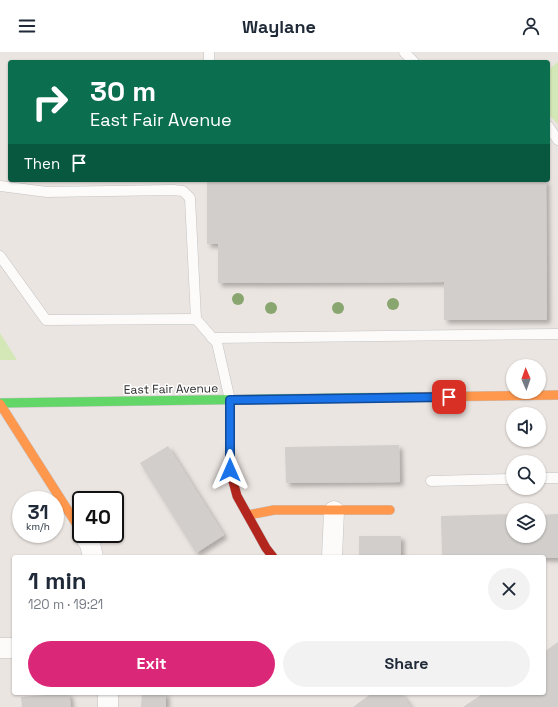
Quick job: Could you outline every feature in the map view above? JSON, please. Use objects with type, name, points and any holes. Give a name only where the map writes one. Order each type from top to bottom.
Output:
[{"type":"street","name":"East Fair Avenue","points":[[0,404],[558,395]]},
{"type":"street","points":[[230,400],[230,470],[237,496],[271,555]]},
{"type":"street","points":[[0,404],[72,516]]},
{"type":"street","points":[[248,515],[274,510],[390,510]]},
{"type":"street","points":[[332,555],[334,511]]},
{"type":"street","points":[[89,543],[93,555]]},
{"type":"street","points":[[0,648],[12,648]]},
{"type":"street","points":[[108,695],[108,707]]},
{"type":"lane","points":[[404,52],[412,60]]},
{"type":"lane","points":[[550,129],[558,140]]},
{"type":"lane","points":[[0,186],[47,192],[183,191],[190,198],[196,319],[217,343],[230,400]]},
{"type":"lane","points":[[0,256],[46,320],[196,319]]},
{"type":"lane","points":[[212,338],[558,334]]},
{"type":"lane","points":[[546,478],[558,478]]},
{"type":"lane","points":[[431,481],[506,479]]},
{"type":"green space","points":[[558,62],[558,124],[550,116],[550,68]]},
{"type":"green space","points":[[0,333],[17,360],[0,360]]},
{"type":"building","points":[[207,182],[546,182],[547,320],[444,320],[444,282],[218,283],[218,244],[207,244]]},
{"type":"building","points":[[399,445],[400,482],[286,483],[285,447]]},
{"type":"building","points":[[168,446],[224,535],[196,553],[140,463]]},
{"type":"building","points":[[506,514],[506,543],[546,543],[546,515],[558,514],[558,558],[546,558],[546,555],[442,555],[441,516]]},
{"type":"building","points":[[359,536],[401,536],[401,555],[359,555]]},
{"type":"building","points":[[558,642],[558,707],[463,707],[481,695],[546,695],[546,651]]},
{"type":"building","points":[[69,695],[71,707],[22,707],[21,697]]},
{"type":"building","points":[[142,695],[166,695],[166,707],[141,707]]},
{"type":"building","points":[[369,695],[402,695],[411,707],[353,707]]},
{"type":"traffic: fast","points":[[0,403],[417,397]]},
{"type":"traffic: slow","points":[[417,397],[558,395]]},
{"type":"traffic: slow","points":[[0,404],[72,517]]},
{"type":"traffic: slow","points":[[248,515],[274,510],[390,510]]},
{"type":"traffic: jam","points":[[230,401],[230,470],[237,496],[271,555]]},
{"type":"route","points":[[230,470],[230,400],[449,397]]}]
